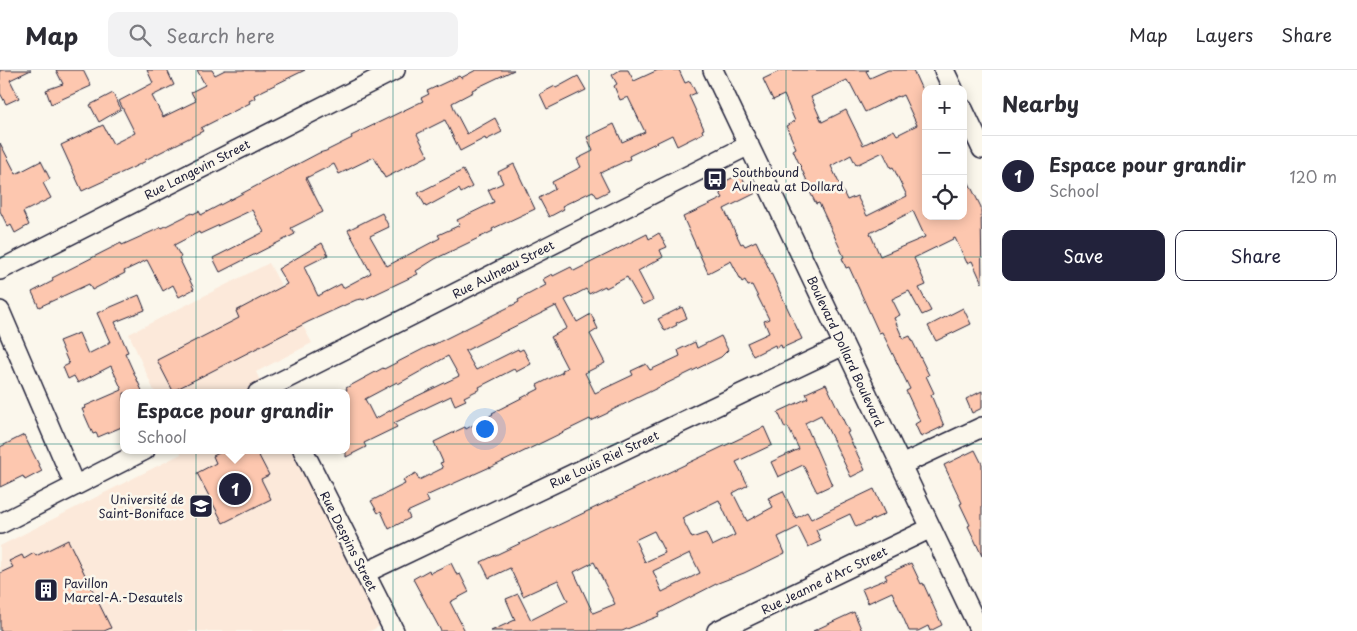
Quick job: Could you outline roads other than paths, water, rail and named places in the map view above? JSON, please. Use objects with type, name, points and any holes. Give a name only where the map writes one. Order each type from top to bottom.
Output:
[{"type":"street","name":"Rue Langevin Street","points":[[0,270],[395,70]]},
{"type":"street","name":"Boulevard Dollard Boulevard","points":[[713,70],[980,631]]},
{"type":"street","points":[[944,70],[951,85]]},
{"type":"street","points":[[967,118],[982,149]]},
{"type":"street","name":"Rue Aulneau Street","points":[[272,389],[749,145]]},
{"type":"street","points":[[0,311],[74,486]]},
{"type":"street","name":"Rue Louis Riel Street","points":[[365,573],[844,345]]},
{"type":"street","points":[[901,465],[982,427]]},
{"type":"street","points":[[0,524],[137,454]]},
{"type":"street","name":"Rue Despins Street","points":[[305,454],[394,631]]},
{"type":"street","name":"Rue Jeanne d'Arc Street","points":[[717,631],[931,528]]},
{"type":"place","name":"Southbound Aulneau at Dollard","points":[[715,179]]},
{"type":"place","name":"Espace pour grandir","points":[[235,489]]},
{"type":"place","name":"Université de Saint-Boniface","points":[[201,506]]},
{"type":"place","name":"Pavillon Marcel-A.-Desautels","points":[[46,590]]}]
